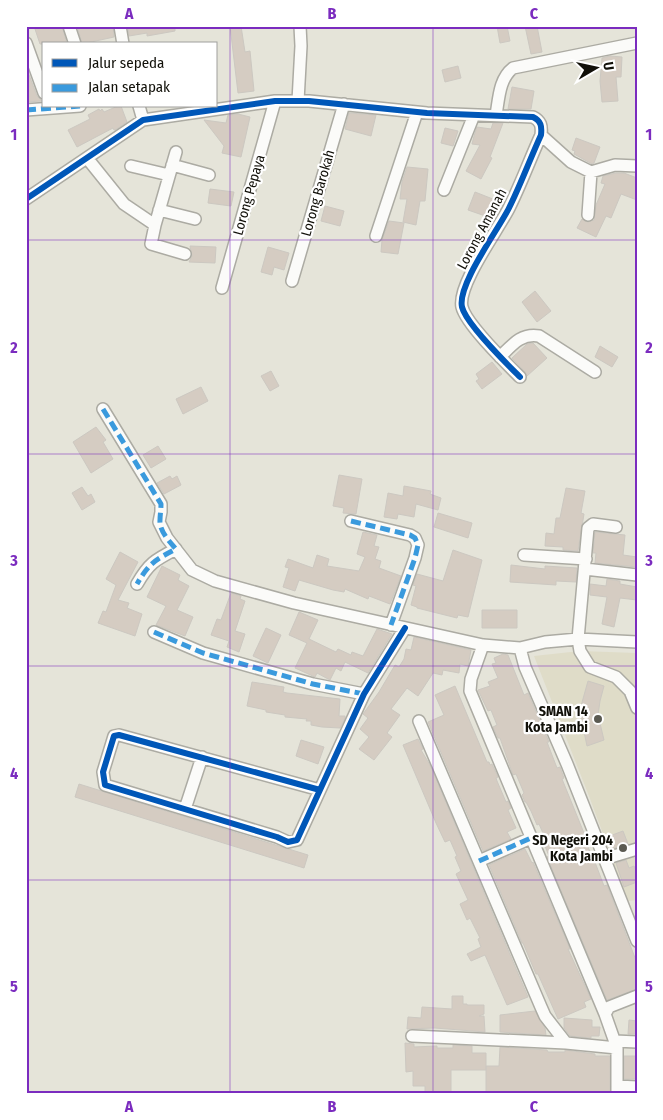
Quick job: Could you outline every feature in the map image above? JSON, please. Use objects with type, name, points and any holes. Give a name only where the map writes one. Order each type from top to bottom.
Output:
[{"type":"street","points":[[69,26],[73,42]]},
{"type":"street","points":[[120,26],[120,42]]},
{"type":"street","points":[[298,102],[301,46],[300,26]]},
{"type":"street","points":[[26,43],[42,87]]},
{"type":"street","points":[[496,116],[502,83],[506,73],[513,68],[637,43]]},
{"type":"street","points":[[26,199],[142,120],[275,101],[309,101],[417,112],[532,117],[538,120],[542,126],[541,135],[571,162],[591,172],[615,165],[637,166]]},
{"type":"street","name":"Lorong Pepaya","points":[[222,288],[275,101]]},
{"type":"street","name":"Lorong Barokah","points":[[292,281],[344,104]]},
{"type":"street","points":[[26,110],[49,108]]},
{"type":"street","points":[[139,108],[142,120]]},
{"type":"street","points":[[376,236],[417,112]]},
{"type":"street","points":[[444,190],[474,115]]},
{"type":"street","name":"Lorong Amanah","points":[[520,377],[500,357],[469,319],[463,310],[462,298],[471,274],[509,209],[541,135]]},
{"type":"street","points":[[176,152],[154,225],[151,244],[185,254]]},
{"type":"street","points":[[87,158],[124,204],[154,225]]},
{"type":"street","points":[[132,166],[209,175]]},
{"type":"street","points":[[588,215],[591,172]]},
{"type":"street","points":[[159,210],[195,219]]},
{"type":"street","points":[[500,357],[524,337],[531,335],[539,336],[594,372]]},
{"type":"street","points":[[104,409],[161,504],[160,522],[167,538],[192,570],[215,581],[294,603],[483,645],[520,648],[545,642],[578,639],[637,642]]},
{"type":"street","points":[[351,521],[410,535],[415,538],[418,545],[391,625]]},
{"type":"street","points":[[616,527],[593,524],[590,526],[578,639],[580,651],[590,667],[616,677],[630,691],[637,708]]},
{"type":"street","points":[[137,584],[153,562],[176,549]]},
{"type":"street","points":[[524,555],[586,564],[637,575]]},
{"type":"street","points":[[320,790],[119,735],[114,736],[103,772],[105,785],[288,842],[296,840],[320,790],[364,694],[405,628]]},
{"type":"street","points":[[154,632],[203,653],[313,684],[364,694]]},
{"type":"street","points":[[483,645],[471,679],[470,691],[605,1014],[616,1045],[617,1090],[637,1087]]},
{"type":"street","points":[[520,648],[525,667],[567,764],[604,860],[636,935]]},
{"type":"street","points":[[419,721],[545,1016],[566,1043]]},
{"type":"street","points":[[185,809],[202,757]]},
{"type":"street","points":[[479,861],[532,838]]},
{"type":"street","points":[[604,860],[637,849]]},
{"type":"street","points":[[605,1014],[609,1007],[637,996]]},
{"type":"street","points":[[412,1036],[616,1045],[637,1042]]},
{"type":"shaded area","name":"SMAN 14 Kota Jambi","points":[[580,651],[637,653],[637,900],[628,901],[534,656]]},
{"type":"building","points":[[34,26],[62,26],[66,42],[42,42],[40,44]]},
{"type":"building","points":[[90,26],[113,26],[114,37],[81,42],[78,29]]},
{"type":"building","points":[[128,26],[175,26],[175,31],[147,36],[147,33],[129,36]]},
{"type":"building","points":[[230,26],[241,26],[245,52],[250,51],[254,91],[238,93]]},
{"type":"building","points":[[497,26],[507,26],[510,41],[500,43]]},
{"type":"building","points":[[525,26],[537,26],[542,52],[531,54]]},
{"type":"building","points":[[610,56],[622,57],[621,77],[616,77],[618,101],[602,102],[600,81],[602,58]]},
{"type":"building","points":[[458,66],[461,78],[445,82],[442,70]]},
{"type":"building","points":[[28,72],[37,96],[42,101],[26,102],[26,73]]},
{"type":"building","points":[[512,87],[534,91],[531,109],[508,109]]},
{"type":"building","points":[[113,108],[122,108],[127,122],[115,130],[113,128],[77,147],[68,130],[90,119],[88,115],[99,109],[100,111],[102,109],[104,112]]},
{"type":"building","points":[[349,113],[376,115],[371,136],[345,129]]},
{"type":"building","points":[[238,114],[250,117],[241,157],[222,153],[224,146],[204,120],[226,123],[228,115]]},
{"type":"building","points":[[493,123],[503,123],[490,157],[492,158],[481,179],[466,171],[480,145],[472,144],[477,127],[491,129]]},
{"type":"building","points":[[445,128],[458,131],[453,146],[441,143]]},
{"type":"building","points":[[576,138],[600,147],[594,163],[592,164],[574,154],[575,151],[572,150]]},
{"type":"building","points":[[407,167],[428,169],[425,201],[420,201],[416,225],[403,222],[407,199],[400,199],[402,182]]},
{"type":"building","points":[[624,173],[637,178],[637,200],[621,194],[611,218],[606,216],[596,237],[577,228],[582,219],[588,222],[594,220],[596,205],[605,184],[601,183],[603,176]]},
{"type":"building","points":[[210,189],[234,192],[231,206],[208,203]]},
{"type":"building","points":[[475,192],[503,203],[494,219],[468,210]]},
{"type":"building","points":[[325,206],[344,211],[340,226],[321,221]]},
{"type":"building","points":[[389,221],[404,223],[398,254],[381,252],[382,240]]},
{"type":"building","points":[[190,246],[216,247],[215,263],[189,262],[192,256]]},
{"type":"building","points":[[268,247],[289,253],[284,270],[274,267],[272,275],[261,272]]},
{"type":"building","points":[[535,291],[551,311],[537,322],[522,302]]},
{"type":"building","points":[[533,343],[547,358],[527,376],[512,358],[527,344]]},
{"type":"building","points":[[600,346],[618,357],[612,367],[595,357]]},
{"type":"building","points":[[492,362],[502,374],[482,389],[476,381],[479,379],[476,374]]},
{"type":"building","points":[[271,371],[279,386],[270,391],[261,376]]},
{"type":"building","points":[[201,387],[208,401],[183,414],[176,399]]},
{"type":"building","points":[[96,427],[106,440],[103,442],[113,459],[91,473],[73,442]]},
{"type":"building","points":[[158,446],[166,459],[151,468],[143,455]]},
{"type":"building","points":[[339,475],[362,479],[356,514],[343,513],[344,508],[333,506]]},
{"type":"building","points":[[170,476],[172,479],[177,476],[181,485],[164,494],[157,483]]},
{"type":"building","points":[[404,486],[431,491],[430,494],[441,498],[438,510],[416,504],[414,517],[398,514],[397,519],[384,517],[388,493],[403,496]]},
{"type":"building","points":[[82,487],[88,496],[91,494],[95,502],[82,510],[72,493]]},
{"type":"building","points":[[566,488],[585,491],[581,513],[584,514],[578,551],[563,550],[563,547],[545,546],[546,533],[554,534],[556,518],[560,518]]},
{"type":"building","points":[[438,513],[472,523],[468,538],[434,527]]},
{"type":"building","points":[[363,532],[377,535],[374,546],[379,547],[375,559],[381,561],[379,568],[401,576],[390,604],[369,596],[368,599],[345,589],[344,592],[333,590],[299,580],[295,591],[283,587],[289,568],[285,567],[288,559],[313,568],[317,555],[329,559],[327,566],[359,571],[365,557],[357,554]]},
{"type":"building","points":[[595,532],[625,535],[623,555],[637,557],[637,567],[595,563],[596,553],[593,553]]},
{"type":"building","points":[[453,550],[482,560],[468,617],[458,615],[457,618],[411,605],[416,586],[413,585],[417,574],[443,581]]},
{"type":"building","points":[[120,552],[138,562],[118,600],[129,603],[127,608],[142,614],[135,636],[98,623],[103,611],[106,612],[116,585],[106,579]]},
{"type":"building","points":[[511,565],[545,569],[545,566],[577,568],[576,582],[556,581],[556,585],[510,582]]},
{"type":"building","points":[[162,566],[180,575],[178,580],[189,586],[177,610],[193,617],[185,636],[156,625],[166,606],[147,597]]},
{"type":"building","points":[[607,579],[637,587],[637,600],[620,598],[614,627],[602,624],[607,597],[590,595],[590,584],[606,586]]},
{"type":"building","points":[[231,593],[241,596],[240,599],[245,601],[235,631],[245,634],[239,652],[227,647],[229,641],[211,635],[217,619],[221,620]]},
{"type":"building","points":[[482,610],[517,610],[517,628],[482,628]]},
{"type":"building","points":[[299,612],[318,620],[309,639],[336,652],[338,649],[351,655],[352,652],[363,656],[377,629],[392,634],[368,673],[345,662],[341,671],[336,668],[330,680],[317,673],[315,677],[295,668],[307,643],[289,635]]},
{"type":"building","points":[[266,628],[281,635],[268,663],[253,656]]},
{"type":"building","points":[[414,637],[471,650],[468,666],[460,664],[459,673],[443,670],[442,675],[433,673],[418,696],[407,688],[391,709],[400,715],[387,733],[392,737],[374,760],[359,749],[369,737],[360,729],[368,718],[363,714],[395,665],[399,667],[404,659],[406,649],[411,650]]},
{"type":"building","points":[[503,654],[508,655],[524,695],[528,693],[549,742],[547,742],[557,768],[560,767],[564,778],[562,779],[592,857],[604,886],[607,885],[637,963],[637,989],[607,1000],[547,857],[549,856],[543,841],[546,840],[539,824],[537,825],[525,802],[522,795],[524,793],[516,774],[513,775],[500,738],[498,738],[493,727],[497,725],[491,710],[488,711],[478,690],[490,686],[488,682],[498,678],[492,664],[496,663],[494,658]]},
{"type":"building","points":[[588,681],[604,686],[598,715],[604,740],[587,746],[581,706]]},
{"type":"building","points":[[252,682],[284,687],[283,692],[287,693],[340,699],[339,716],[345,716],[345,718],[340,728],[322,727],[311,725],[311,721],[306,721],[307,719],[285,717],[285,715],[247,706]]},
{"type":"building","points":[[455,686],[487,762],[490,765],[492,764],[498,777],[496,778],[497,781],[506,802],[508,801],[511,808],[508,810],[516,828],[507,832],[511,839],[483,851],[428,722],[444,715],[435,695]]},
{"type":"building","points":[[418,739],[423,749],[421,750],[430,765],[528,997],[507,1005],[485,955],[471,961],[467,954],[481,947],[478,939],[480,938],[470,918],[467,920],[460,904],[468,900],[456,874],[461,871],[455,857],[457,856],[450,840],[445,842],[403,745]]},
{"type":"building","points":[[301,740],[324,747],[318,764],[296,756]]},
{"type":"building","points":[[79,784],[308,855],[304,868],[75,797]]},
{"type":"building","points":[[623,831],[628,844],[611,849],[607,837]]},
{"type":"building","points":[[525,849],[533,862],[570,949],[568,949],[591,999],[584,1002],[586,1007],[558,1019],[522,943],[489,865]]},
{"type":"building","points":[[626,860],[629,868],[634,866],[637,873],[637,882],[624,887],[616,863]]},
{"type":"building","points":[[452,996],[463,996],[463,1004],[484,1005],[484,1014],[479,1016],[484,1016],[485,1032],[435,1028],[407,1029],[408,1017],[421,1018],[422,1007],[452,1009]]},
{"type":"building","points":[[535,1011],[545,1028],[546,1035],[500,1032],[500,1015]]},
{"type":"building","points":[[564,1018],[592,1020],[592,1027],[600,1027],[599,1036],[591,1036],[591,1038],[570,1036],[564,1028]]},
{"type":"building","points":[[629,1020],[637,1021],[637,1034],[628,1034]]},
{"type":"building","points":[[405,1043],[414,1044],[414,1047],[437,1046],[437,1048],[453,1048],[453,1045],[472,1046],[472,1053],[486,1053],[486,1070],[451,1070],[451,1094],[425,1094],[425,1086],[413,1086],[413,1071],[406,1072]]},
{"type":"building","points":[[500,1047],[547,1050],[548,1052],[565,1052],[565,1050],[595,1054],[595,1056],[610,1056],[610,1094],[486,1094],[486,1066],[499,1066]]},
{"type":"building","points":[[624,1056],[637,1056],[637,1079],[624,1079]]},
{"type":"marked path","points":[[26,110],[53,108]]},
{"type":"marked path","points":[[103,409],[161,504],[161,528],[176,549],[153,563],[145,571],[137,584]]},
{"type":"marked path","points":[[351,521],[410,535],[415,538],[418,545],[391,625]]},
{"type":"marked path","points":[[154,632],[203,653],[313,684],[364,694]]},
{"type":"marked path","points":[[479,861],[531,838]]},
{"type":"cycle path","points":[[26,199],[143,120],[275,101],[309,101],[427,113],[533,117],[540,124],[541,135],[518,190],[479,258],[462,297],[462,307],[471,323],[487,343],[520,377]]},
{"type":"cycle path","points":[[320,790],[119,735],[114,736],[103,772],[105,785],[277,837],[288,842],[297,840],[364,694],[405,628]]},
{"type":"place","name":"SMAN 14 Kota Jambi","points":[[598,719]]},
{"type":"place","name":"SD Negeri 204 Kota Jambi","points":[[623,848]]}]
